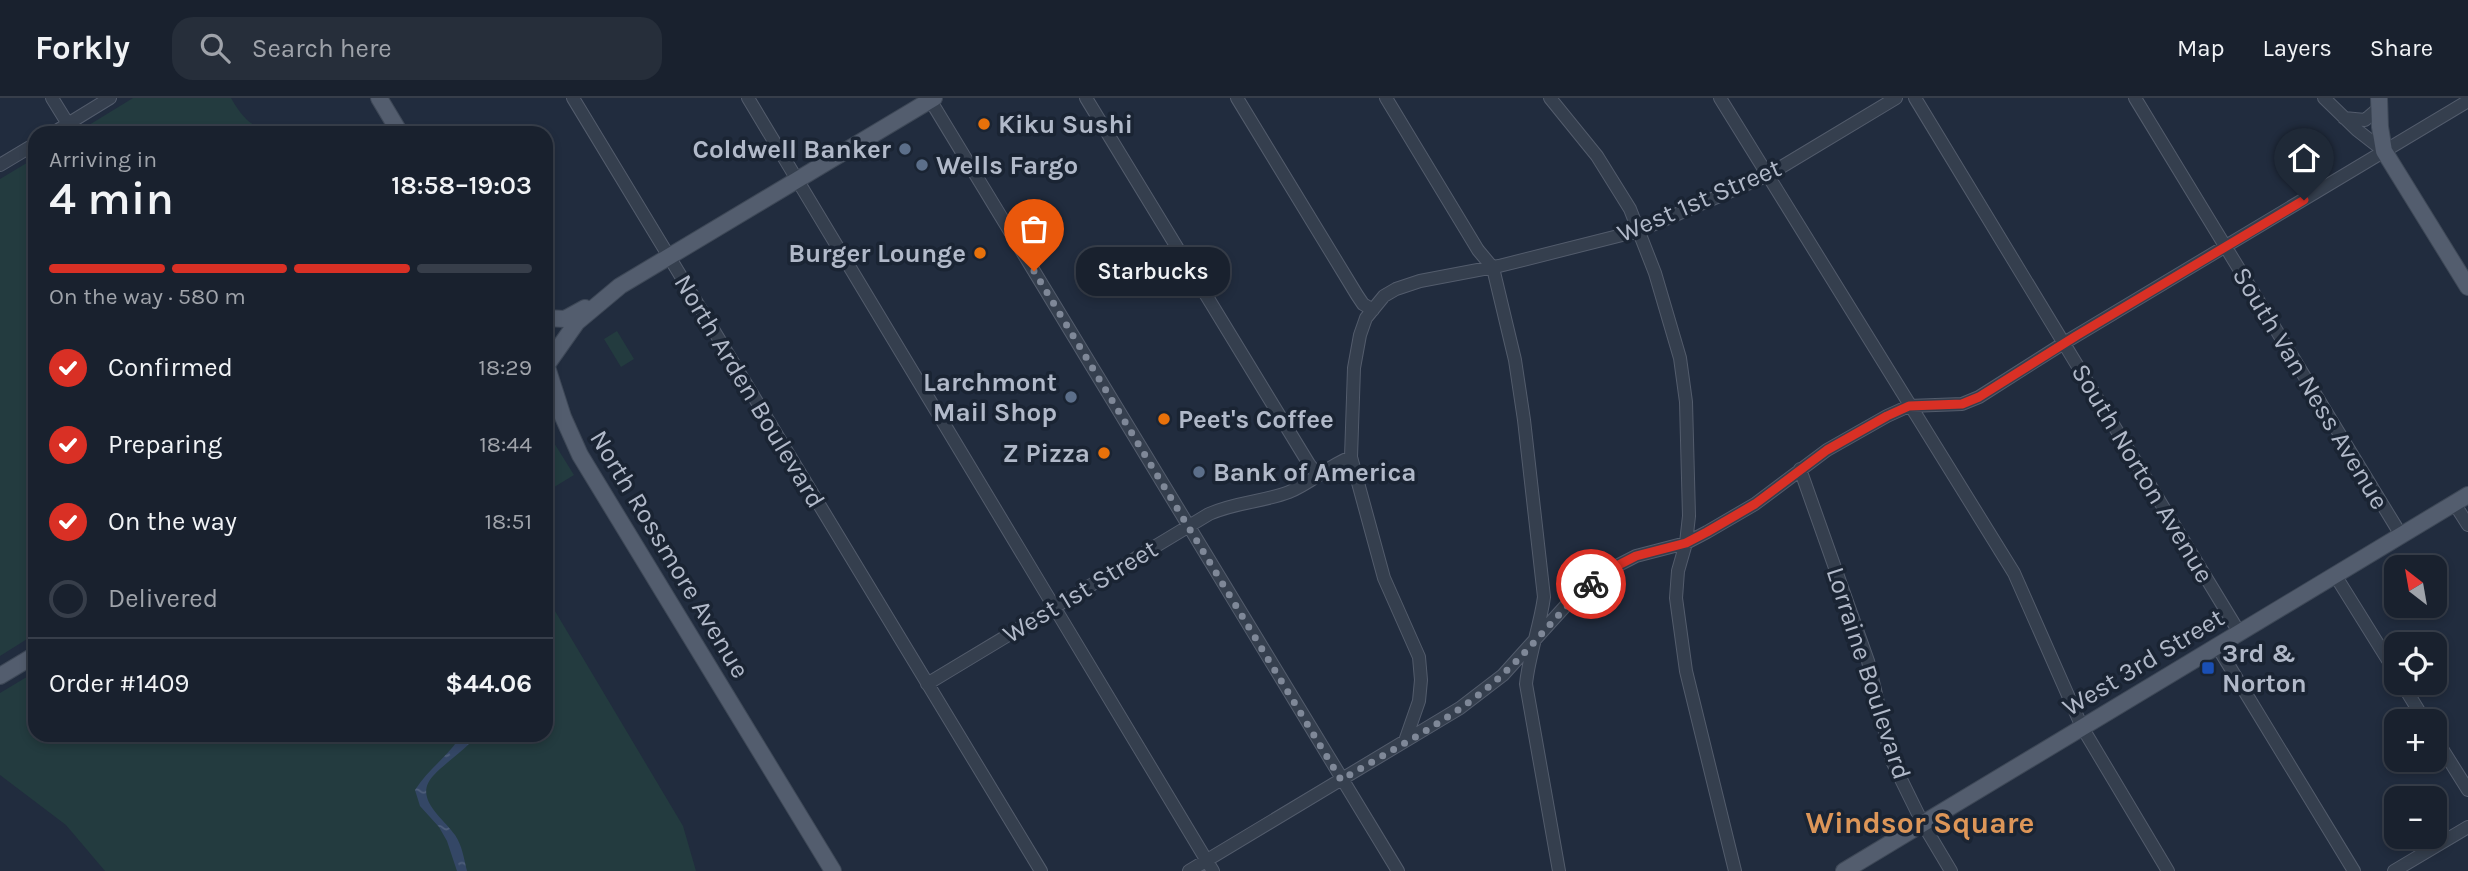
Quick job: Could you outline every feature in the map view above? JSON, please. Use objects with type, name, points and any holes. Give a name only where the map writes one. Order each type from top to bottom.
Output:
[{"type":"main road","points":[[379,98],[396,126]]},
{"type":"main road","points":[[553,318],[565,319],[931,99]]},
{"type":"main road","points":[[2379,103],[2385,151],[2468,287]]},
{"type":"main road","points":[[553,356],[578,322],[620,286]]},
{"type":"main road","name":"North Rossmore Avenue","points":[[553,385],[580,455],[834,871]]},
{"type":"main road","points":[[553,420],[569,430]]},
{"type":"main road","name":"West 3rd Street","points":[[1844,871],[2461,499]]},
{"type":"main road","points":[[0,676],[28,659]]},
{"type":"street","points":[[52,98],[68,124]]},
{"type":"street","points":[[65,126],[110,98]]},
{"type":"street","name":"North Arden Boulevard","points":[[573,98],[1041,871]]},
{"type":"street","points":[[748,98],[1209,866]]},
{"type":"street","points":[[1086,98],[1317,474]]},
{"type":"street","points":[[1237,98],[1358,297],[1373,310],[1366,318],[1356,351],[1351,457],[1384,578],[1419,657],[1422,680],[1419,701],[1405,741]]},
{"type":"street","points":[[1386,98],[1478,250],[1493,268],[1515,360],[1543,579],[1542,618],[1528,666],[1526,684],[1559,871]]},
{"type":"street","points":[[1550,98],[1615,181],[1630,209],[1656,273],[1680,358],[1686,402],[1689,516],[1686,543],[1678,571],[1676,598],[1679,627],[1689,684],[1735,871]]},
{"type":"street","points":[[1720,98],[2014,573],[2082,727],[2168,871]]},
{"type":"street","name":"West 1st Street","points":[[1373,310],[1384,296],[1420,281],[1493,268],[1638,231],[1768,175],[1896,98]]},
{"type":"street","name":"South Norton Avenue","points":[[1915,98],[2239,632]]},
{"type":"street","name":"South Van Ness Avenue","points":[[2135,98],[2401,535]]},
{"type":"street","points":[[2324,98],[2385,151]]},
{"type":"street","points":[[931,99],[1398,871]]},
{"type":"street","points":[[1189,871],[1209,866],[1341,780],[1460,708],[1503,675],[1569,602],[1605,572],[1636,556],[1686,543],[1755,504],[1800,469],[1847,438],[1909,406],[1962,404],[1979,397],[2064,343],[2468,101]]},
{"type":"street","points":[[2344,118],[2365,120],[2379,103]]},
{"type":"street","points":[[0,165],[28,148]]},
{"type":"street","name":"West 1st Street","points":[[927,684],[1188,526],[1220,509],[1291,491],[1351,457]]},
{"type":"street","name":"Lorraine Boulevard","points":[[1800,469],[1868,661],[1892,761],[1923,824],[1951,871]]},
{"type":"street","points":[[2461,499],[2468,525]]},
{"type":"street","points":[[2335,575],[2384,655]]},
{"type":"street","points":[[2217,646],[2354,871]]},
{"type":"street","points":[[2447,757],[2468,790]]},
{"type":"street","points":[[2394,871],[2468,827]]},
{"type":"green space","points":[[133,98],[231,98],[244,116],[257,126],[87,126]]},
{"type":"green space","points":[[28,162],[28,638],[0,656],[0,179]]},
{"type":"green space","points":[[617,331],[634,359],[621,367],[604,339]]},
{"type":"green space","points":[[553,441],[574,475],[553,488]]},
{"type":"green space","points":[[553,608],[683,826],[696,871],[105,871],[66,825],[0,775],[0,693],[28,676],[28,742],[553,742]]},
{"type":"water","points":[[456,742],[470,742],[433,776],[426,792],[432,807],[455,835],[467,871],[457,871],[447,841],[439,827],[420,806],[415,790]]},
{"type":"way so far","points":[[1034,271],[1341,780],[1460,708],[1503,675],[1569,602],[1591,584]]},
{"type":"place","name":"Kiku Sushi","points":[[984,124]]},
{"type":"place","name":"Coldwell Banker","points":[[905,149]]},
{"type":"place","name":"Wells Fargo","points":[[922,165]]},
{"type":"place","name":"Burger Lounge","points":[[980,253]]},
{"type":"place","name":"Starbucks","points":[[1034,271]]},
{"type":"place","name":"Larchmont Mail Shop","points":[[1071,397]]},
{"type":"place","name":"Peet's Coffee","points":[[1164,419]]},
{"type":"place","name":"Z Pizza","points":[[1104,453]]},
{"type":"place","name":"Bank of America","points":[[1199,472]]},
{"type":"place","name":"3rd & Norton","points":[[2208,668]]},
{"type":"district","name":"Windsor Square","points":[[1920,823]]},
{"type":"route","points":[[1591,584],[1605,572],[1636,556],[1686,543],[1707,532],[1755,504],[1827,450],[1887,416],[1909,406],[1962,404],[1979,397],[2304,200]]}]
